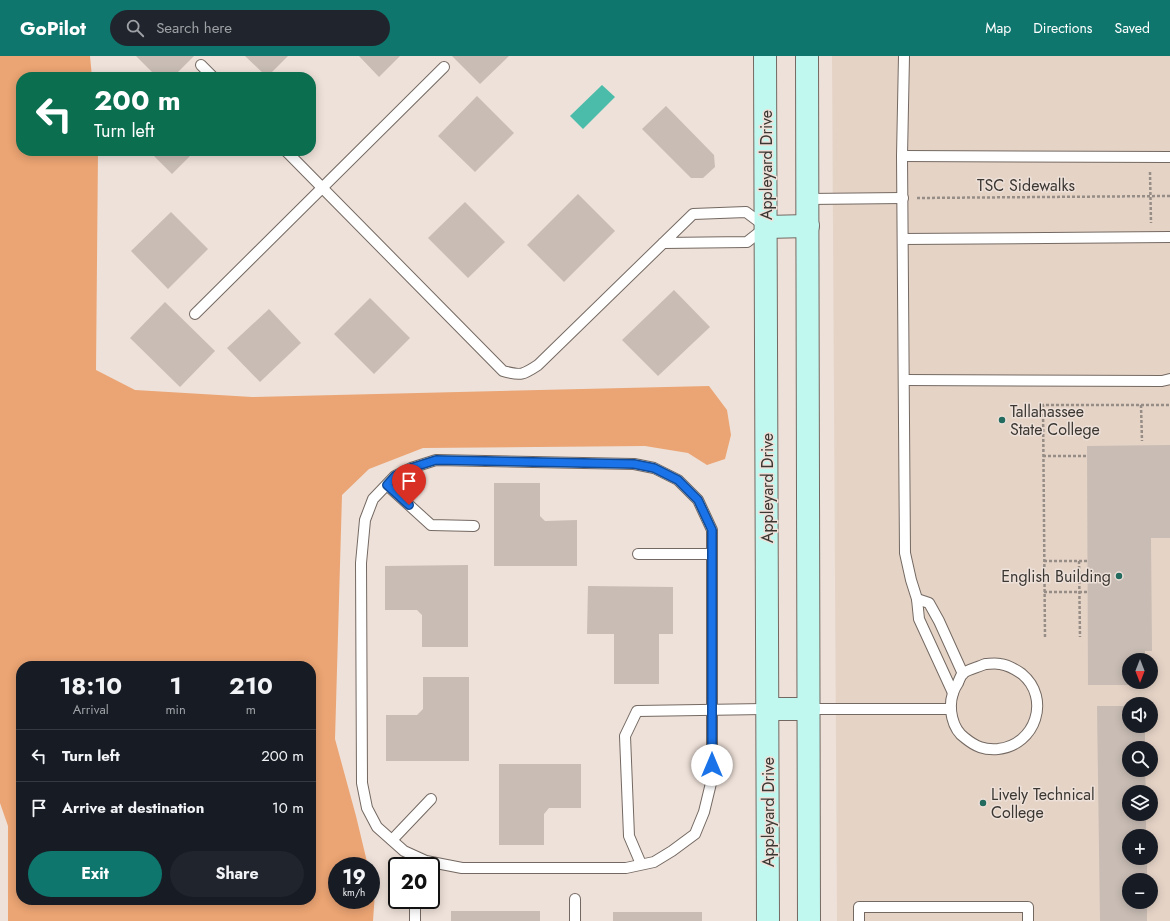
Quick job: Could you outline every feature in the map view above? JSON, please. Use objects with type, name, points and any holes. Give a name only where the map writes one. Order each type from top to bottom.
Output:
[{"type":"main road","name":"Appleyard Drive","points":[[765,56],[768,921]]},
{"type":"main road","points":[[807,56],[809,921]]},
{"type":"main road","points":[[766,227],[808,226]]},
{"type":"main road","points":[[768,709],[808,709]]},
{"type":"lane","points":[[904,56],[902,156],[906,553],[911,580],[917,599],[919,619],[953,693]]},
{"type":"lane","points":[[200,65],[208,72]]},
{"type":"lane","points":[[195,314],[444,67]]},
{"type":"lane","points":[[291,156],[503,371],[514,374],[526,374],[538,365],[663,243],[693,214],[746,212],[766,227],[747,242],[663,243]]},
{"type":"lane","points":[[902,156],[1170,158]]},
{"type":"lane","points":[[808,199],[903,198]]},
{"type":"lane","points":[[903,239],[1170,237]]},
{"type":"lane","points":[[904,380],[1170,379]]},
{"type":"lane","points":[[436,460],[634,464],[654,468],[678,480],[698,500],[712,530],[712,554],[712,779],[704,812],[694,834],[672,851],[654,862],[626,868],[462,868],[426,861],[404,851],[377,827],[367,808],[362,783],[360,563],[365,520],[373,499],[395,476],[411,468],[436,460]]},
{"type":"lane","points":[[387,485],[431,525],[474,526]]},
{"type":"lane","points":[[638,554],[712,554]]},
{"type":"lane","points":[[917,599],[929,603],[939,621],[963,674]]},
{"type":"lane","points":[[985,664],[1000,664],[1014,668],[1026,678],[1034,690],[1037,705],[1036,716],[1031,730],[1020,741],[1007,748],[988,750],[974,745],[962,736],[954,723],[951,709],[953,693],[963,674],[985,664]]},
{"type":"lane","points":[[641,864],[629,836],[625,736],[636,711],[768,709]]},
{"type":"lane","points":[[808,709],[951,709]]},
{"type":"lane","points":[[392,840],[431,798]]},
{"type":"lane","points":[[575,899],[576,921]]},
{"type":"lane","points":[[859,921],[859,907],[1028,907],[1028,921]]},
{"type":"lane","points":[[415,909],[415,921]]},
{"type":"path","points":[[1150,157],[1151,237]]},
{"type":"path","name":"TSC Sidewalks","points":[[903,198],[1170,196]]},
{"type":"path","points":[[1045,637],[1043,405],[1170,405]]},
{"type":"path","points":[[1141,405],[1142,441]]},
{"type":"path","points":[[1044,456],[1086,456]]},
{"type":"path","points":[[1079,561],[1080,636]]},
{"type":"path","points":[[1044,562],[1087,561]]},
{"type":"path","points":[[1044,592],[1087,592]]},
{"type":"shaded area","points":[[0,56],[90,56],[92,72],[16,72],[16,156],[98,156],[96,370],[135,390],[252,397],[709,386],[727,410],[731,435],[725,459],[707,465],[688,453],[645,446],[423,448],[369,469],[342,495],[335,739],[366,857],[328,857],[328,909],[374,909],[373,921],[8,921],[8,826],[0,803]]},
{"type":"shaded area","name":"Tallahassee State College","points":[[832,56],[1170,56],[1170,921],[837,921]]},
{"type":"water","points":[[602,85],[615,97],[583,129],[570,116]]},
{"type":"building","points":[[136,56],[194,56],[178,72],[152,72]]},
{"type":"building","points":[[245,56],[288,56],[272,72],[262,72]]},
{"type":"building","points":[[359,56],[400,56],[379,77]]},
{"type":"building","points":[[452,56],[509,56],[480,84]]},
{"type":"building","points":[[477,96],[514,133],[475,172],[438,136]]},
{"type":"building","points":[[666,106],[714,155],[715,167],[703,178],[691,178],[642,129]]},
{"type":"building","points":[[154,156],[190,156],[172,174]]},
{"type":"building","points":[[578,194],[615,231],[564,282],[527,245]]},
{"type":"building","points":[[465,202],[505,242],[468,278],[428,238]]},
{"type":"building","points":[[171,212],[208,249],[168,289],[131,251]]},
{"type":"building","points":[[674,290],[710,327],[658,376],[622,340]]},
{"type":"building","points":[[370,298],[410,338],[374,374],[334,334]]},
{"type":"building","points":[[165,302],[215,351],[180,387],[130,338]]},
{"type":"building","points":[[269,309],[301,343],[260,382],[227,348]]},
{"type":"building","name":"English Building","points":[[1170,445],[1170,538],[1151,538],[1152,651],[1145,651],[1145,653],[1122,653],[1122,685],[1088,685],[1087,446]]},
{"type":"building","points":[[494,483],[540,483],[540,516],[545,521],[577,520],[577,566],[494,566]]},
{"type":"building","points":[[468,565],[468,647],[422,647],[422,615],[417,610],[385,610],[385,566]]},
{"type":"building","points":[[588,586],[673,587],[673,634],[659,634],[659,684],[614,684],[614,634],[587,634]]},
{"type":"building","points":[[423,677],[469,677],[469,761],[386,761],[386,715],[417,715],[423,709]]},
{"type":"building","points":[[1097,706],[1122,706],[1122,733],[1145,733],[1145,741],[1122,741],[1122,777],[1145,777],[1146,785],[1122,785],[1122,821],[1146,821],[1146,829],[1122,829],[1122,865],[1147,865],[1147,873],[1122,873],[1122,909],[1147,909],[1147,921],[1100,921]]},
{"type":"building","points":[[499,764],[581,764],[581,808],[549,808],[544,814],[544,845],[499,845]]},
{"type":"building","points":[[451,911],[540,911],[540,921],[451,921]]},
{"type":"building","points":[[613,912],[702,912],[702,921],[613,921]]},
{"type":"place","name":"Tallahassee State College","points":[[1002,420]]},
{"type":"place","name":"English Building","points":[[1119,576]]},
{"type":"place","name":"Lively Technical College","points":[[983,803]]},
{"type":"route","points":[[409,505],[387,485],[395,476],[411,468],[436,460],[634,464],[654,468],[678,480],[698,500],[712,530],[712,765]]}]
